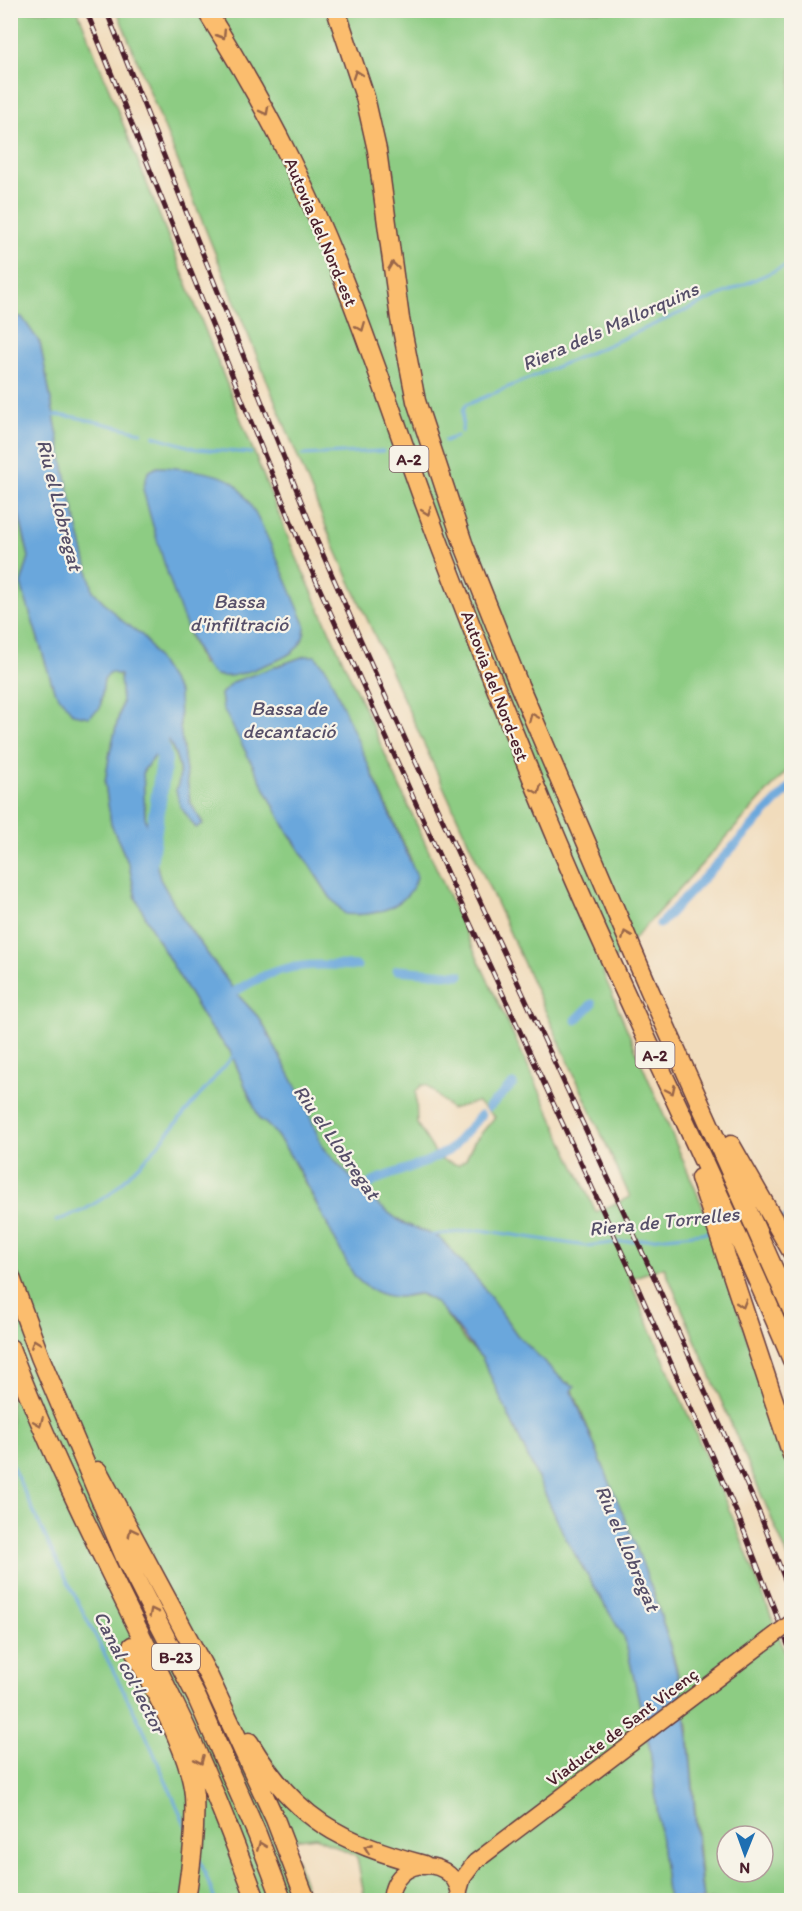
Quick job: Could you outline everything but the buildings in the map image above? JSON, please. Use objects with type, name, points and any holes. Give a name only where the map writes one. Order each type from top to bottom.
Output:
[{"type":"highway","name":"Autovia del Nord-est","points":[[206,10],[237,60],[290,158],[322,230],[529,771],[689,1130],[690,1148],[718,1206]]},
{"type":"highway","name":"Autovia del Nord-est","points":[[336,10],[365,97],[377,150],[404,344],[416,401],[463,543],[519,685],[649,989],[684,1066],[751,1199],[762,1240],[792,1310]]},
{"type":"highway","points":[[751,1199],[782,1236],[792,1252]]},
{"type":"highway","points":[[718,1206],[743,1245],[792,1360]]},
{"type":"highway","points":[[718,1206],[724,1248],[792,1455]]},
{"type":"highway","name":"B-23","points":[[10,1275],[65,1416],[127,1562],[197,1698],[257,1834],[282,1900]]},
{"type":"highway","name":"B-23","points":[[10,1348],[64,1480],[177,1709],[232,1834],[256,1900]]},
{"type":"highway","points":[[65,1416],[113,1496],[208,1677],[275,1819],[306,1900]]},
{"type":"highway","points":[[100,1554],[118,1616],[180,1747],[194,1793],[186,1900]]},
{"type":"highway","points":[[208,1677],[275,1783],[296,1804],[345,1839],[389,1856],[424,1864]]},
{"type":"main road","name":"Viaducte de Sant Vicenç","points":[[475,1862],[792,1622]]},
{"type":"main road","points":[[444,1870],[475,1862]]},
{"type":"main road","points":[[459,1896],[463,1878],[475,1862]]},
{"type":"main road","points":[[391,1900],[392,1890],[399,1877],[411,1868],[424,1864],[444,1870],[453,1878],[459,1896]]},
{"type":"green space","points":[[10,11],[78,11],[291,545],[457,914],[596,1212],[630,1197],[333,544],[117,11],[791,11],[791,766],[603,973],[703,1207],[791,1469],[791,1564],[664,1267],[629,1279],[734,1521],[791,1667],[791,1900],[703,1900],[688,1726],[676,1665],[655,1597],[570,1383],[565,1382],[517,1335],[481,1284],[440,1238],[401,1222],[373,1201],[323,1148],[303,1100],[260,1019],[236,993],[184,921],[160,879],[145,817],[143,771],[168,739],[179,771],[176,790],[203,824],[190,802],[180,727],[179,693],[143,636],[121,620],[93,591],[68,488],[40,343],[11,316]],"holes":[[[237,486],[258,520],[305,624],[202,664],[189,634],[149,511]],[[305,656],[370,768],[411,860],[396,904],[378,912],[356,915],[330,897],[285,827],[223,708],[221,694],[233,682]],[[422,1085],[427,1085],[451,1109],[477,1102],[495,1117],[474,1142],[466,1159],[458,1165],[439,1159],[417,1124],[416,1091]]]},
{"type":"green space","points":[[10,480],[29,557],[21,584],[54,690],[100,708],[104,679],[110,672],[120,675],[122,703],[105,783],[111,824],[129,865],[136,898],[156,937],[208,1025],[230,1051],[260,1120],[268,1123],[287,1150],[356,1277],[398,1297],[420,1294],[437,1302],[465,1341],[482,1358],[567,1541],[625,1639],[650,1749],[668,1900],[365,1900],[357,1857],[316,1837],[290,1840],[310,1900],[11,1900]]},
{"type":"water","points":[[10,316],[22,317],[40,343],[68,488],[93,591],[121,620],[143,636],[179,693],[180,727],[190,802],[203,824],[196,828],[180,806],[176,790],[179,777],[178,764],[168,739],[143,771],[145,817],[160,879],[184,921],[236,993],[260,1019],[303,1100],[323,1148],[373,1201],[401,1222],[440,1238],[481,1284],[517,1335],[565,1382],[575,1386],[572,1391],[654,1595],[675,1665],[690,1753],[703,1900],[668,1900],[650,1749],[625,1639],[567,1541],[482,1358],[444,1312],[428,1297],[420,1294],[400,1297],[385,1295],[368,1287],[354,1275],[310,1190],[283,1144],[260,1120],[230,1051],[208,1025],[156,937],[136,898],[129,865],[111,824],[105,783],[122,703],[120,675],[110,672],[104,679],[100,708],[89,717],[73,714],[54,690],[21,584],[29,557],[11,480]]},
{"type":"water","name":"Bassa d'infiltració","points":[[157,467],[186,469],[219,476],[234,483],[243,494],[263,528],[305,624],[303,638],[291,653],[237,675],[216,675],[206,666],[184,621],[143,489],[148,472]]},
{"type":"water","name":"Bassa de decantació","points":[[305,656],[315,656],[327,670],[417,877],[413,888],[406,896],[398,903],[378,912],[345,914],[330,897],[285,827],[223,708],[221,694],[233,682]]},
{"type":"waterway","name":"Riera dels Mallorquins","points":[[462,432],[463,410],[466,405],[792,263]]},
{"type":"waterway","name":"Riera dels Mallorquins","points":[[51,415],[75,417],[141,432]]},
{"type":"waterway","name":"Riera dels Mallorquins","points":[[154,436],[197,449],[251,453]]},
{"type":"waterway","name":"Riera dels Mallorquins","points":[[445,441],[457,436]]},
{"type":"waterway","name":"Riera dels Mallorquins","points":[[302,455],[383,451]]},
{"type":"waterway","name":"Riu el Llobregat","points":[[149,864],[164,760],[157,727]]},
{"type":"waterway","points":[[660,924],[792,785]]},
{"type":"waterway","points":[[227,997],[259,978],[289,968],[320,965],[357,966]]},
{"type":"waterway","points":[[397,970],[460,975]]},
{"type":"waterway","points":[[576,1020],[592,1004]]},
{"type":"waterway","points":[[56,1221],[84,1210],[110,1194],[152,1152],[234,1055]]},
{"type":"waterway","points":[[489,1107],[513,1084]]},
{"type":"waterway","points":[[354,1195],[378,1179],[426,1162],[450,1150],[481,1115]]},
{"type":"waterway","name":"Riera de Torrelles","points":[[779,1219],[792,1215]]},
{"type":"waterway","name":"Riera de Torrelles","points":[[432,1235],[481,1230],[586,1246],[711,1232]]},
{"type":"waterway","name":"Canal col·lector","points":[[10,1461],[51,1549],[145,1733],[187,1829]]},
{"type":"waterway","name":"Canal col·lector","points":[[200,1860],[215,1900]]},
{"type":"railway","points":[[86,10],[302,549],[447,873],[631,1272],[739,1518],[792,1655]]},
{"type":"railway","points":[[106,10],[317,541],[388,702],[652,1273],[759,1512],[792,1598]]}]
